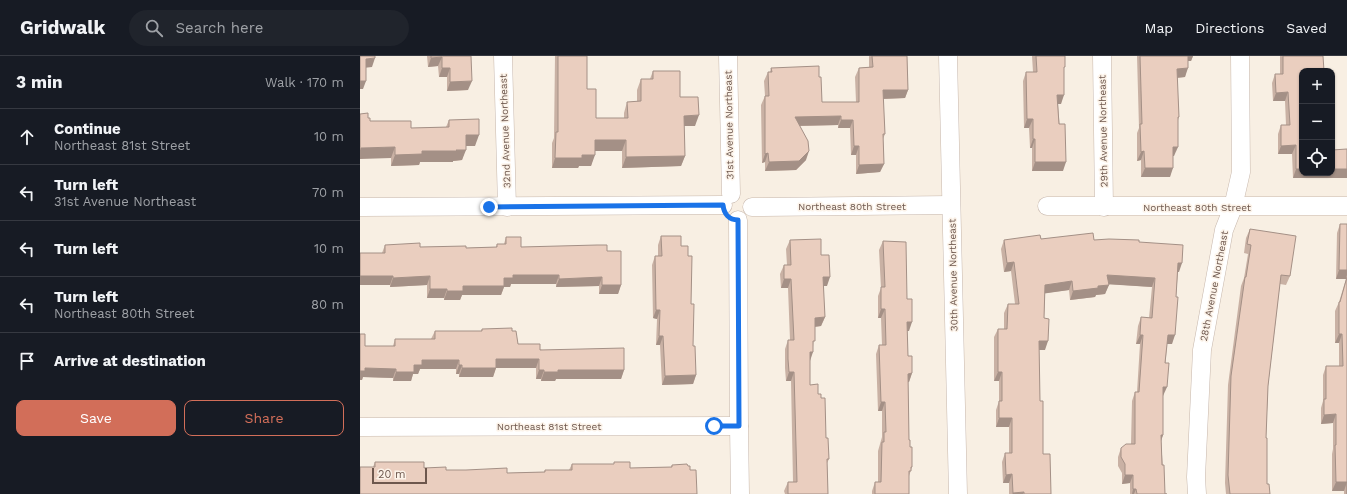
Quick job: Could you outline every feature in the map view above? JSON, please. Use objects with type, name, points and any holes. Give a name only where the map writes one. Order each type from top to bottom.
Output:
[{"type":"street","name":"32nd Avenue Northeast","points":[[503,56],[507,207]]},
{"type":"street","name":"31st Avenue Northeast","points":[[727,199],[728,56]]},
{"type":"street","name":"30th Avenue Northeast","points":[[948,56],[958,494]]},
{"type":"street","name":"29th Avenue Northeast","points":[[1102,56],[1104,207]]},
{"type":"street","name":"28th Avenue Northeast","points":[[1197,494],[1196,477],[1202,350],[1224,230],[1233,207],[1241,172],[1240,56]]},
{"type":"street","points":[[360,207],[507,207],[727,199],[741,192],[749,198],[752,207],[748,216],[738,220],[728,217],[725,213],[727,199]]},
{"type":"street","name":"Northeast 80th Street","points":[[752,207],[951,205]]},
{"type":"street","name":"Northeast 80th Street","points":[[1047,206],[1347,206]]},
{"type":"street","points":[[738,220],[740,494]]},
{"type":"street","name":"Northeast 81st Street","points":[[360,427],[739,426]]},
{"type":"building","points":[[360,56],[375,56],[375,58],[366,59],[366,81],[360,81]]},
{"type":"building","points":[[431,56],[471,56],[472,81],[450,82],[450,68],[442,68],[442,57],[431,58]]},
{"type":"building","points":[[558,56],[587,56],[587,89],[596,89],[596,118],[628,118],[627,102],[641,101],[641,79],[653,79],[653,71],[680,71],[680,97],[698,97],[699,115],[684,116],[685,156],[626,157],[626,140],[595,140],[595,155],[582,155],[582,158],[555,158],[556,132],[558,132]]},
{"type":"building","points":[[872,56],[907,56],[908,90],[883,90],[885,134],[883,134],[884,164],[859,165],[859,146],[854,146],[853,120],[841,120],[841,116],[795,117],[808,141],[809,151],[799,161],[769,162],[768,153],[765,154],[765,96],[769,96],[768,72],[772,72],[771,68],[819,66],[822,102],[859,102],[859,68],[873,67]]},
{"type":"building","points":[[1036,56],[1065,56],[1064,95],[1057,95],[1059,124],[1065,124],[1066,162],[1035,162],[1033,119],[1027,119],[1026,72],[1037,72]]},
{"type":"building","points":[[1140,56],[1188,56],[1188,68],[1177,69],[1179,117],[1178,147],[1173,147],[1173,168],[1145,168],[1144,151],[1141,152],[1140,124],[1142,124]]},
{"type":"building","points":[[1283,56],[1323,56],[1324,68],[1299,68],[1299,169],[1296,169],[1296,145],[1281,146],[1281,125],[1290,125],[1288,92],[1276,93],[1275,74],[1283,74]]},
{"type":"building","points":[[368,113],[368,118],[370,118],[370,121],[411,121],[411,128],[449,127],[449,120],[479,119],[479,135],[466,135],[466,150],[422,151],[422,154],[395,155],[395,147],[361,148],[360,150],[360,114]]},
{"type":"building","points":[[1347,149],[1347,169],[1335,169],[1335,150]]},
{"type":"building","points":[[1340,224],[1347,224],[1347,270],[1339,270]]},
{"type":"building","points":[[1250,229],[1296,236],[1290,276],[1281,275],[1268,386],[1266,438],[1267,484],[1269,484],[1270,494],[1230,494],[1228,475],[1231,376],[1251,245],[1247,244]]},
{"type":"building","points":[[1093,233],[1094,240],[1139,240],[1139,242],[1183,245],[1182,263],[1178,263],[1176,297],[1178,297],[1175,335],[1168,335],[1165,363],[1169,363],[1167,387],[1163,387],[1163,435],[1161,435],[1165,494],[1137,494],[1136,489],[1133,489],[1133,475],[1125,475],[1125,464],[1121,457],[1121,448],[1126,444],[1135,444],[1135,392],[1139,392],[1143,335],[1140,335],[1141,317],[1152,318],[1155,278],[1107,275],[1109,285],[1098,286],[1098,288],[1073,291],[1072,281],[1045,285],[1044,318],[1049,319],[1048,341],[1039,341],[1040,401],[1043,401],[1043,454],[1050,454],[1051,494],[1024,494],[1024,492],[1013,493],[1012,474],[1006,475],[1005,453],[1012,453],[1012,418],[999,418],[999,401],[1002,401],[1002,372],[998,372],[998,329],[1007,329],[1008,304],[1019,304],[1014,262],[1007,263],[1004,240],[1040,235],[1041,239]]},
{"type":"building","points":[[661,236],[681,236],[681,246],[688,246],[688,256],[692,256],[691,304],[694,304],[693,346],[695,346],[696,375],[665,376],[663,336],[659,336],[660,310],[656,310],[655,256],[662,256]]},
{"type":"building","points":[[506,237],[521,237],[521,247],[607,245],[607,251],[621,251],[621,285],[602,285],[602,277],[559,279],[559,275],[513,275],[513,278],[504,278],[504,286],[463,286],[463,291],[447,291],[447,289],[430,289],[430,276],[393,278],[393,276],[360,276],[360,253],[385,253],[385,245],[420,243],[420,247],[497,247],[497,244],[506,244]]},
{"type":"building","points":[[821,239],[821,255],[829,255],[830,277],[823,277],[825,317],[815,318],[815,341],[813,341],[813,352],[810,352],[810,385],[818,384],[818,394],[821,394],[821,398],[825,398],[826,438],[828,438],[829,459],[827,459],[828,494],[788,494],[788,482],[797,482],[794,372],[789,372],[788,359],[788,340],[794,340],[791,279],[784,279],[784,265],[791,265],[790,240]]},
{"type":"building","points":[[883,241],[906,242],[907,299],[912,299],[912,322],[907,322],[908,356],[912,356],[912,373],[908,374],[909,440],[910,447],[912,447],[912,467],[911,471],[909,471],[909,494],[875,494],[875,482],[881,482],[882,442],[884,442],[884,432],[886,432],[885,402],[881,402],[879,345],[886,345],[885,309],[881,309],[881,287],[885,287]]},
{"type":"building","points":[[1347,277],[1347,482],[1336,482],[1336,414],[1324,415],[1324,399],[1326,399],[1326,366],[1343,366],[1342,334],[1339,334],[1339,302]]},
{"type":"building","points":[[512,328],[512,331],[516,331],[518,344],[540,344],[540,350],[624,348],[624,370],[558,370],[558,372],[544,372],[544,370],[539,370],[539,359],[496,359],[496,368],[462,368],[462,365],[459,365],[459,360],[422,360],[422,365],[414,365],[414,372],[396,372],[396,369],[365,368],[365,371],[360,371],[360,334],[365,334],[365,346],[395,346],[395,339],[435,339],[435,331],[482,331],[482,329]]},
{"type":"building","points":[[375,462],[424,462],[424,468],[446,467],[446,470],[507,468],[507,473],[545,472],[545,470],[572,470],[572,464],[614,464],[614,462],[630,462],[630,468],[672,467],[672,465],[687,464],[690,466],[690,470],[696,470],[697,494],[360,494],[360,467],[375,467]]},
{"type":"route","points":[[489,207],[723,205],[725,213],[728,217],[738,220],[739,426],[714,426]]}]
